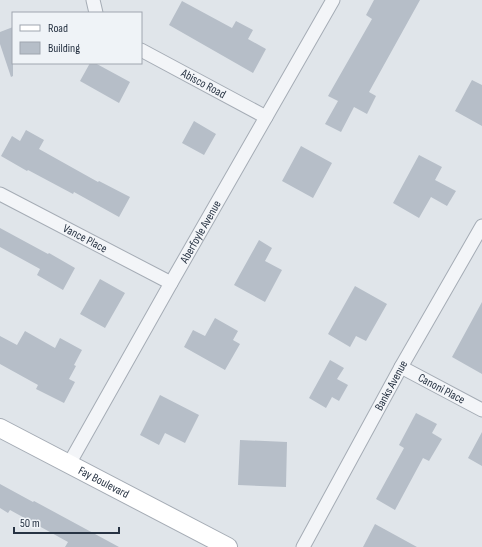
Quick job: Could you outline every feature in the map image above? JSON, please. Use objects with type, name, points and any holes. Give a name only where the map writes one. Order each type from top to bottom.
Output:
[{"type":"street","points":[[93,0],[96,12]]},
{"type":"street","name":"Aberfoyle Avenue","points":[[69,464],[333,0]]},
{"type":"street","name":"Abisco Road","points":[[142,51],[266,117]]},
{"type":"street","name":"Vance Place","points":[[0,194],[171,283]]},
{"type":"street","name":"Banks Avenue","points":[[303,547],[482,226]]},
{"type":"street","name":"Canoni Place","points":[[402,367],[482,410]]},
{"type":"street","name":"Fay Boulevard","points":[[0,428],[228,547]]},
{"type":"building","points":[[374,0],[420,0],[369,92],[376,96],[367,114],[354,107],[341,132],[325,124],[338,101],[328,96],[372,19],[366,15]]},
{"type":"building","points":[[182,1],[232,28],[236,21],[253,30],[248,39],[266,49],[253,73],[169,25]]},
{"type":"building","points":[[12,27],[13,76],[11,77],[0,44],[0,32]]},
{"type":"building","points":[[89,64],[97,64],[130,82],[119,103],[80,81]]},
{"type":"building","points":[[472,80],[482,85],[482,126],[455,111]]},
{"type":"building","points":[[194,121],[216,134],[204,155],[182,143]]},
{"type":"building","points":[[26,130],[44,140],[39,149],[98,182],[99,181],[130,197],[119,217],[74,192],[73,194],[1,156],[12,136],[20,141]]},
{"type":"building","points":[[301,146],[332,163],[313,198],[282,181]]},
{"type":"building","points":[[419,155],[442,167],[435,180],[456,191],[447,206],[431,197],[419,218],[393,203]]},
{"type":"building","points":[[0,228],[75,268],[63,290],[37,275],[40,269],[0,247]]},
{"type":"building","points":[[259,240],[272,248],[265,261],[282,270],[265,302],[234,285]]},
{"type":"building","points":[[100,279],[125,293],[105,328],[80,314]]},
{"type":"building","points":[[355,286],[387,304],[366,341],[356,336],[350,347],[328,334]]},
{"type":"building","points":[[482,302],[482,374],[452,357]]},
{"type":"building","points":[[215,318],[238,331],[233,340],[240,344],[225,370],[184,347],[193,330],[205,336]]},
{"type":"building","points":[[25,331],[55,348],[60,338],[82,350],[69,379],[75,382],[64,403],[36,389],[38,385],[0,364],[0,336],[17,345]]},
{"type":"building","points":[[330,360],[344,368],[337,379],[348,385],[339,401],[332,397],[326,408],[309,398]]},
{"type":"building","points":[[160,395],[199,415],[185,443],[165,433],[159,445],[140,435]]},
{"type":"building","points":[[416,413],[437,424],[432,433],[442,439],[429,461],[423,458],[395,510],[376,499],[404,448],[399,445]]},
{"type":"building","points":[[482,432],[482,466],[468,458]]},
{"type":"building","points":[[240,440],[287,442],[286,487],[238,485]]},
{"type":"building","points":[[0,484],[119,547],[65,547],[68,542],[10,510],[8,513],[0,508]]},
{"type":"building","points":[[375,524],[417,547],[363,547]]}]
